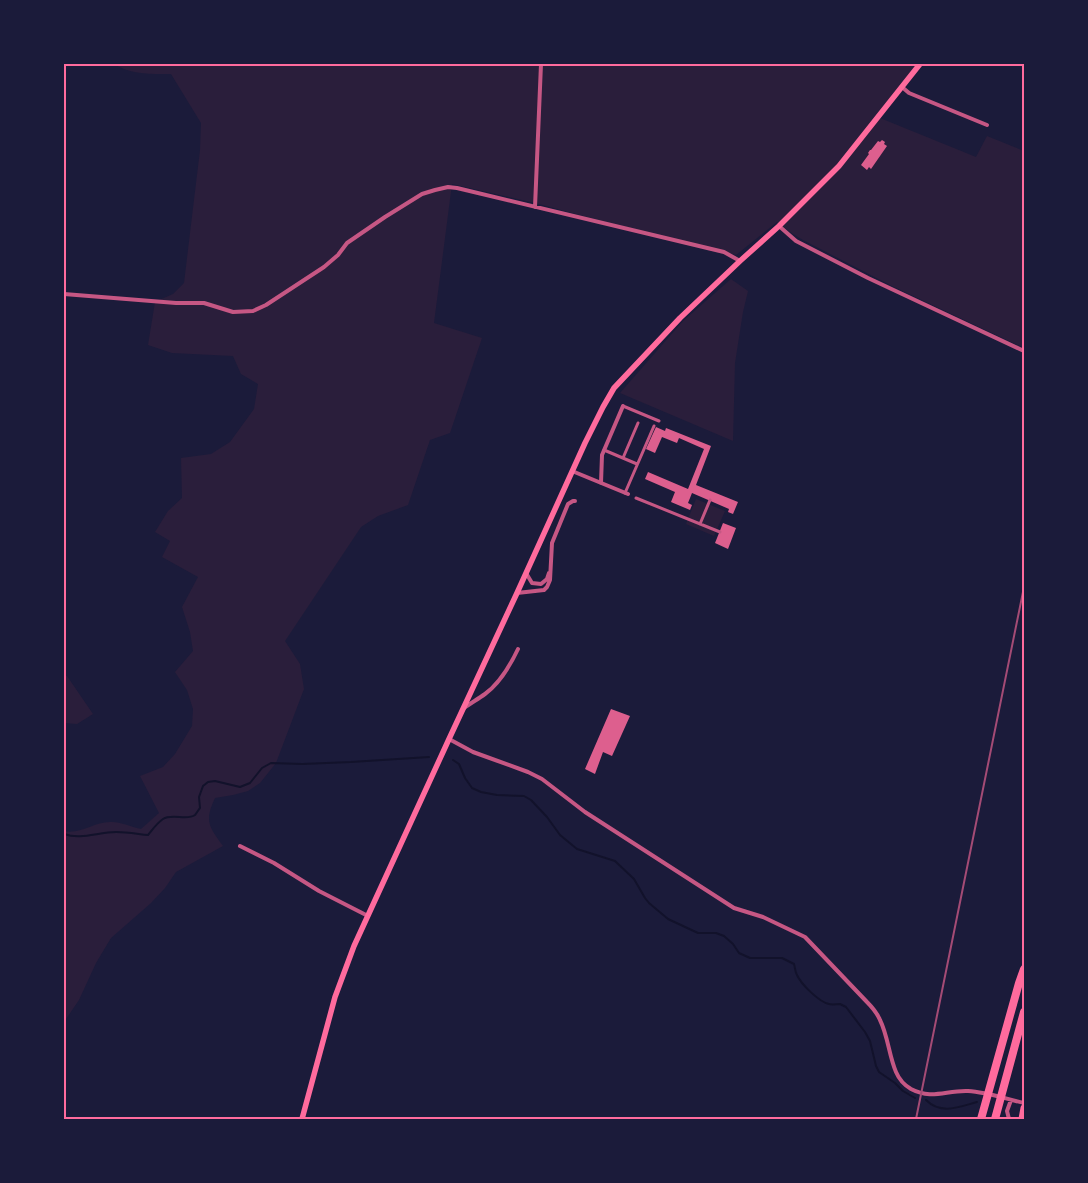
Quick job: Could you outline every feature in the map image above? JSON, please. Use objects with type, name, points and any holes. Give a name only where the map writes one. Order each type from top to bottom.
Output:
[{"type":"highway","points":[[982,1117],[988,1090],[1024,969]]},
{"type":"highway","points":[[995,1119],[1024,1012]]},
{"type":"highway","points":[[1022,1119],[1024,1108]]},
{"type":"main road","points":[[302,1119],[337,993],[354,946],[448,739],[518,593],[572,471],[599,414],[614,388],[680,318],[779,226],[839,166],[920,64]]},
{"type":"street","points":[[535,207],[541,64]]},
{"type":"street","points":[[902,87],[910,93],[988,125]]},
{"type":"street","points":[[64,294],[176,303],[204,303],[233,312],[252,311],[266,305],[324,267],[338,255],[347,243],[385,217],[422,194],[448,187],[724,252],[740,261]]},
{"type":"street","points":[[779,226],[796,241],[860,274],[1024,351]]},
{"type":"street","points":[[572,471],[626,494],[656,422],[623,406],[602,455],[601,483]]},
{"type":"street","points":[[623,458],[638,423]]},
{"type":"street","points":[[604,450],[637,464]]},
{"type":"street","points":[[636,498],[720,532]]},
{"type":"street","points":[[700,524],[710,500]]},
{"type":"street","points":[[518,593],[544,590],[547,587],[550,580],[552,543],[568,504],[576,501]]},
{"type":"street","points":[[522,582],[541,584],[547,579],[550,568]]},
{"type":"street","points":[[526,573],[532,583]]},
{"type":"street","points":[[462,709],[486,694],[493,687],[504,674],[518,649]]},
{"type":"street","points":[[448,739],[474,752],[536,776],[585,812],[734,908],[763,917],[805,936],[876,1013],[883,1026],[895,1071],[907,1087],[925,1094],[934,1095],[969,1091],[1024,1103]]},
{"type":"street","points":[[240,846],[274,863],[318,891],[368,916]]},
{"type":"street","points":[[1009,1119],[1008,1111],[1011,1100]]},
{"type":"shaded area","points":[[114,64],[924,64],[880,118],[976,157],[987,136],[1024,151],[1024,348],[892,286],[803,240],[777,222],[736,255],[539,204],[452,184],[434,323],[482,338],[450,433],[430,440],[408,505],[378,516],[361,527],[285,641],[300,664],[304,689],[276,763],[260,783],[248,791],[215,798],[209,818],[210,824],[223,846],[176,872],[151,903],[111,938],[96,963],[79,1000],[64,1022],[64,831],[81,830],[110,822],[141,829],[159,813],[140,776],[163,767],[175,754],[192,726],[193,709],[187,690],[175,672],[193,651],[190,632],[182,607],[198,577],[162,557],[170,541],[155,532],[168,511],[182,498],[181,458],[211,454],[230,442],[254,409],[258,384],[241,374],[233,356],[172,353],[148,345],[155,302],[173,294],[184,283],[200,150],[201,123],[171,74],[134,72]]},
{"type":"shaded area","points":[[731,279],[748,291],[735,363],[733,441],[620,393],[683,321]]},
{"type":"shaded area","points":[[696,499],[725,511],[714,536],[686,524]]},
{"type":"shaded area","points":[[64,676],[67,676],[93,714],[77,724],[64,723]]},
{"type":"building","points":[[882,140],[887,146],[871,169],[869,167],[867,170],[861,165],[870,150],[878,141]]},
{"type":"building","points":[[656,427],[665,431],[666,428],[711,446],[696,485],[738,502],[733,514],[728,512],[729,509],[692,493],[688,503],[692,505],[690,510],[671,502],[675,492],[645,479],[648,472],[688,489],[704,449],[679,438],[677,443],[662,437],[655,453],[646,449]]},
{"type":"building","points":[[723,523],[736,528],[728,549],[715,543]]},
{"type":"building","points":[[611,709],[630,716],[612,756],[603,752],[595,774],[585,769]]},
{"type":"waterway","points":[[64,834],[83,836],[116,832],[148,835],[159,822],[167,817],[192,817],[195,815],[200,808],[199,797],[203,786],[208,782],[215,781],[240,787],[250,783],[262,768],[271,763],[302,764],[429,757]]},
{"type":"waterway","points":[[453,760],[459,764],[472,788],[497,795],[524,796],[531,800],[560,835],[577,849],[615,861],[634,879],[649,903],[668,919],[698,933],[716,933],[724,936],[739,953],[750,958],[782,958],[794,964],[799,979],[806,988],[825,1003],[840,1004],[846,1007],[870,1041],[879,1072],[915,1098]]},
{"type":"waterway","points":[[926,1100],[932,1105],[944,1109],[957,1108],[977,1102]]},
{"type":"railway","points":[[916,1119],[1024,587]]}]
